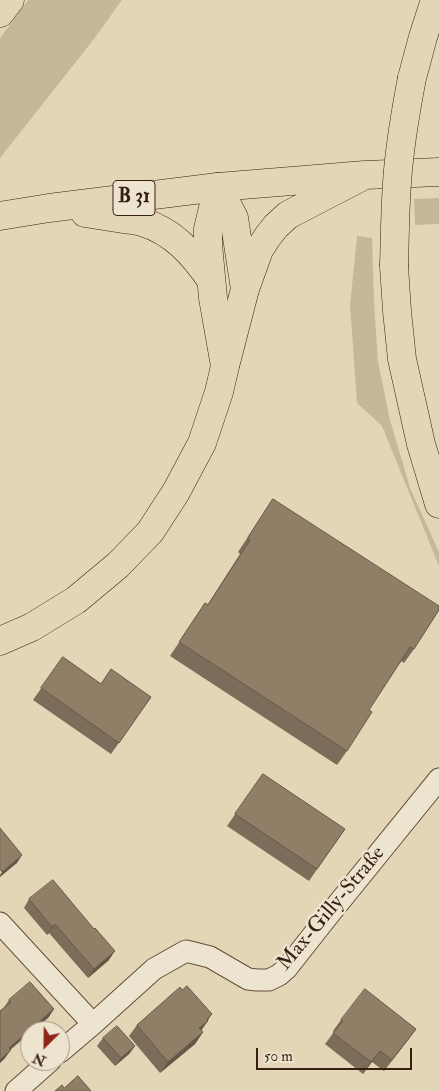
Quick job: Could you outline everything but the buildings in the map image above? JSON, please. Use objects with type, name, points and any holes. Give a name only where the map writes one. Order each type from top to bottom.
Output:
[{"type":"main road","points":[[0,13],[10,0]]},
{"type":"main road","points":[[435,0],[412,78],[403,123],[398,170],[394,266],[402,359],[421,444],[439,504]]},
{"type":"main road","name":"B 31","points":[[0,216],[48,208],[218,187],[365,175],[439,172]]},
{"type":"main road","points":[[0,641],[32,627],[76,600],[118,565],[150,532],[176,492],[202,443],[219,392],[245,289],[259,250],[276,226],[288,215],[365,175]]},
{"type":"main road","points":[[218,187],[234,218],[245,289]]},
{"type":"main road","points":[[218,187],[208,229],[208,244],[213,298],[225,366]]},
{"type":"main road","points":[[48,208],[141,221],[158,228],[190,252],[211,280]]},
{"type":"street","name":"Max-Gilly-Straße","points":[[70,1044],[154,969],[186,951],[210,957],[248,979],[269,980],[279,975],[287,968],[439,779]]},
{"type":"street","points":[[0,923],[93,1024]]},
{"type":"street","points":[[16,1091],[39,1071]]},
{"type":"shaded area","points":[[28,0],[122,0],[94,39],[0,158],[0,38]]},
{"type":"shaded area","points":[[439,198],[439,224],[415,225],[414,199]]},
{"type":"shaded area","points":[[357,236],[372,238],[378,362],[390,420],[410,488],[439,552],[439,566],[382,426],[357,403],[350,305]]}]
